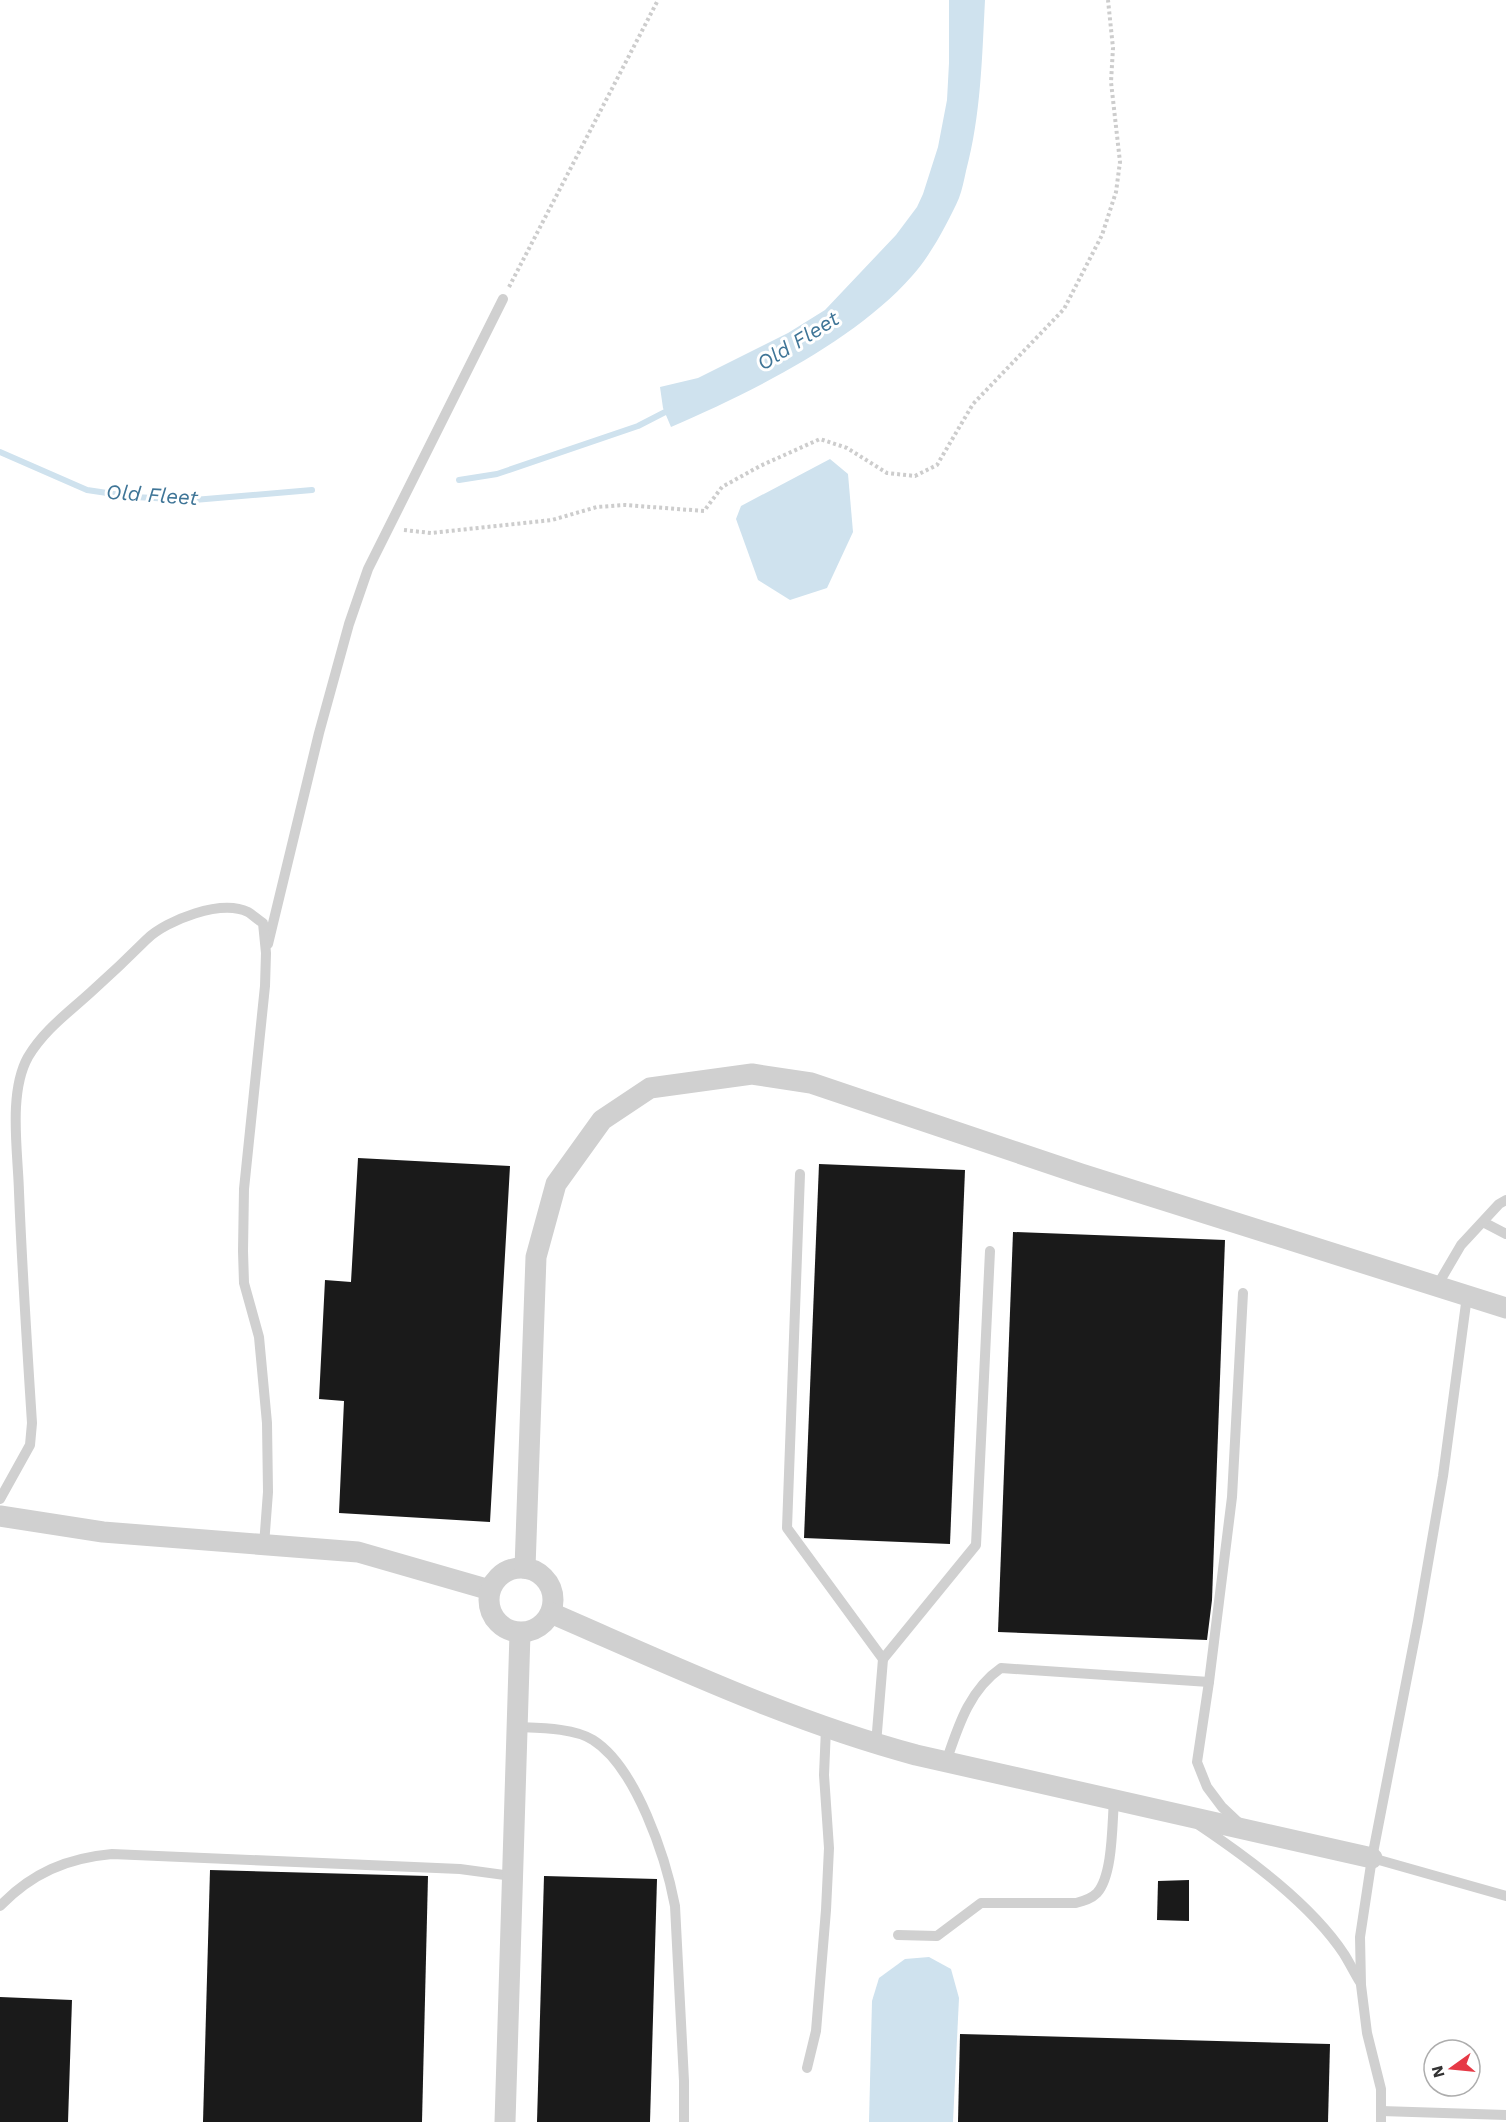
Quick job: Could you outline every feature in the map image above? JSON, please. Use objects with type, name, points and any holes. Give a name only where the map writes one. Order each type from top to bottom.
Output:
[{"type":"street","points":[[525,1568],[536,1257],[556,1184],[602,1120],[650,1088],[752,1074],[811,1083],[1081,1174],[1506,1308]]},
{"type":"street","points":[[0,1516],[103,1532],[358,1552],[490,1590]]},
{"type":"street","points":[[514,1569],[534,1570],[549,1584],[553,1603],[551,1612],[538,1628],[520,1633],[510,1631],[494,1619],[488,1600],[490,1590],[495,1580],[503,1573],[514,1569]]},
{"type":"street","points":[[551,1612],[780,1712],[876,1744],[946,1762],[1372,1858]]},
{"type":"street","points":[[505,2122],[520,1633]]},
{"type":"lane","points":[[264,1545],[268,1492],[267,1423],[259,1337],[244,1283],[244,1188],[267,953],[275,909],[319,733],[349,624],[368,569],[503,299]]},
{"type":"lane","points":[[0,1499],[30,1445],[32,1423],[16,1113],[19,1079],[28,1058],[47,1030],[153,934],[179,918],[223,909],[247,912],[263,923],[267,953]]},
{"type":"lane","points":[[800,1174],[787,1528],[883,1659]]},
{"type":"lane","points":[[1437,1286],[1461,1245],[1506,1200]]},
{"type":"lane","points":[[1483,1222],[1506,1234]]},
{"type":"lane","points":[[876,1744],[883,1659],[976,1545],[990,1251]]},
{"type":"lane","points":[[1243,1293],[1232,1497],[1197,1762],[1207,1787],[1222,1807],[1247,1830]]},
{"type":"lane","points":[[1467,1296],[1443,1476],[1420,1610],[1372,1858],[1360,1937],[1361,1984],[1367,2033],[1381,2089],[1381,2116],[1506,2115]]},
{"type":"lane","points":[[946,1762],[963,1714],[986,1678],[1001,1668],[1209,1682]]},
{"type":"lane","points":[[517,1727],[560,1730],[592,1739],[608,1752],[623,1770],[643,1808],[670,1878],[675,1906],[684,2122]]},
{"type":"lane","points":[[807,2068],[816,2031],[826,1910],[829,1848],[824,1775],[826,1728]]},
{"type":"lane","points":[[898,1935],[937,1936],[981,1903],[1076,1903],[1089,1899],[1102,1885],[1107,1867],[1114,1800]]},
{"type":"lane","points":[[1180,1815],[1199,1825],[1252,1862],[1292,1896],[1343,1953],[1361,1984]]},
{"type":"lane","points":[[0,1906],[34,1877],[57,1866],[86,1856],[112,1854],[460,1869],[513,1876]]},
{"type":"lane","points":[[1372,1858],[1506,1896]]},
{"type":"path","points":[[503,299],[658,0]]},
{"type":"path","points":[[389,528],[431,533],[552,520],[597,507],[625,505],[704,511],[722,488],[760,466],[820,439],[847,448],[887,473],[915,476],[937,465],[973,404],[1064,309],[1102,235],[1116,192],[1120,162],[1111,82],[1113,48],[1108,0]]},
{"type":"water","points":[[949,0],[985,0],[982,65],[975,129],[962,188],[950,217],[932,249],[912,276],[889,300],[832,343],[767,381],[671,427],[663,408],[660,387],[698,378],[788,333],[825,310],[896,235],[917,207],[938,147],[947,100]]},
{"type":"water","points":[[830,459],[848,474],[853,532],[827,588],[790,600],[758,580],[736,519],[741,506]]},
{"type":"water","points":[[929,1957],[951,1969],[959,1998],[953,2122],[869,2122],[872,2001],[879,1978],[905,1959]]},
{"type":"building","points":[[358,1158],[510,1166],[490,1522],[339,1513],[344,1401],[319,1399],[325,1280],[351,1282]]},
{"type":"building","points":[[819,1164],[965,1170],[950,1544],[804,1538]]},
{"type":"building","points":[[1013,1232],[1225,1240],[1212,1600],[1207,1640],[998,1632]]},
{"type":"building","points":[[210,1870],[428,1876],[422,2122],[203,2122]]},
{"type":"building","points":[[544,1876],[657,1879],[650,2122],[537,2122]]},
{"type":"building","points":[[1189,1880],[1189,1921],[1157,1920],[1158,1881]]},
{"type":"building","points":[[0,1997],[72,2000],[68,2122],[0,2122]]},
{"type":"building","points":[[960,2034],[1330,2044],[1328,2122],[958,2122]]},
{"type":"waterway","name":"Old Fleet","points":[[459,480],[497,474],[638,426],[671,409]]},
{"type":"waterway","name":"Old Fleet","points":[[0,452],[87,490],[134,497],[194,500],[312,490]]}]
